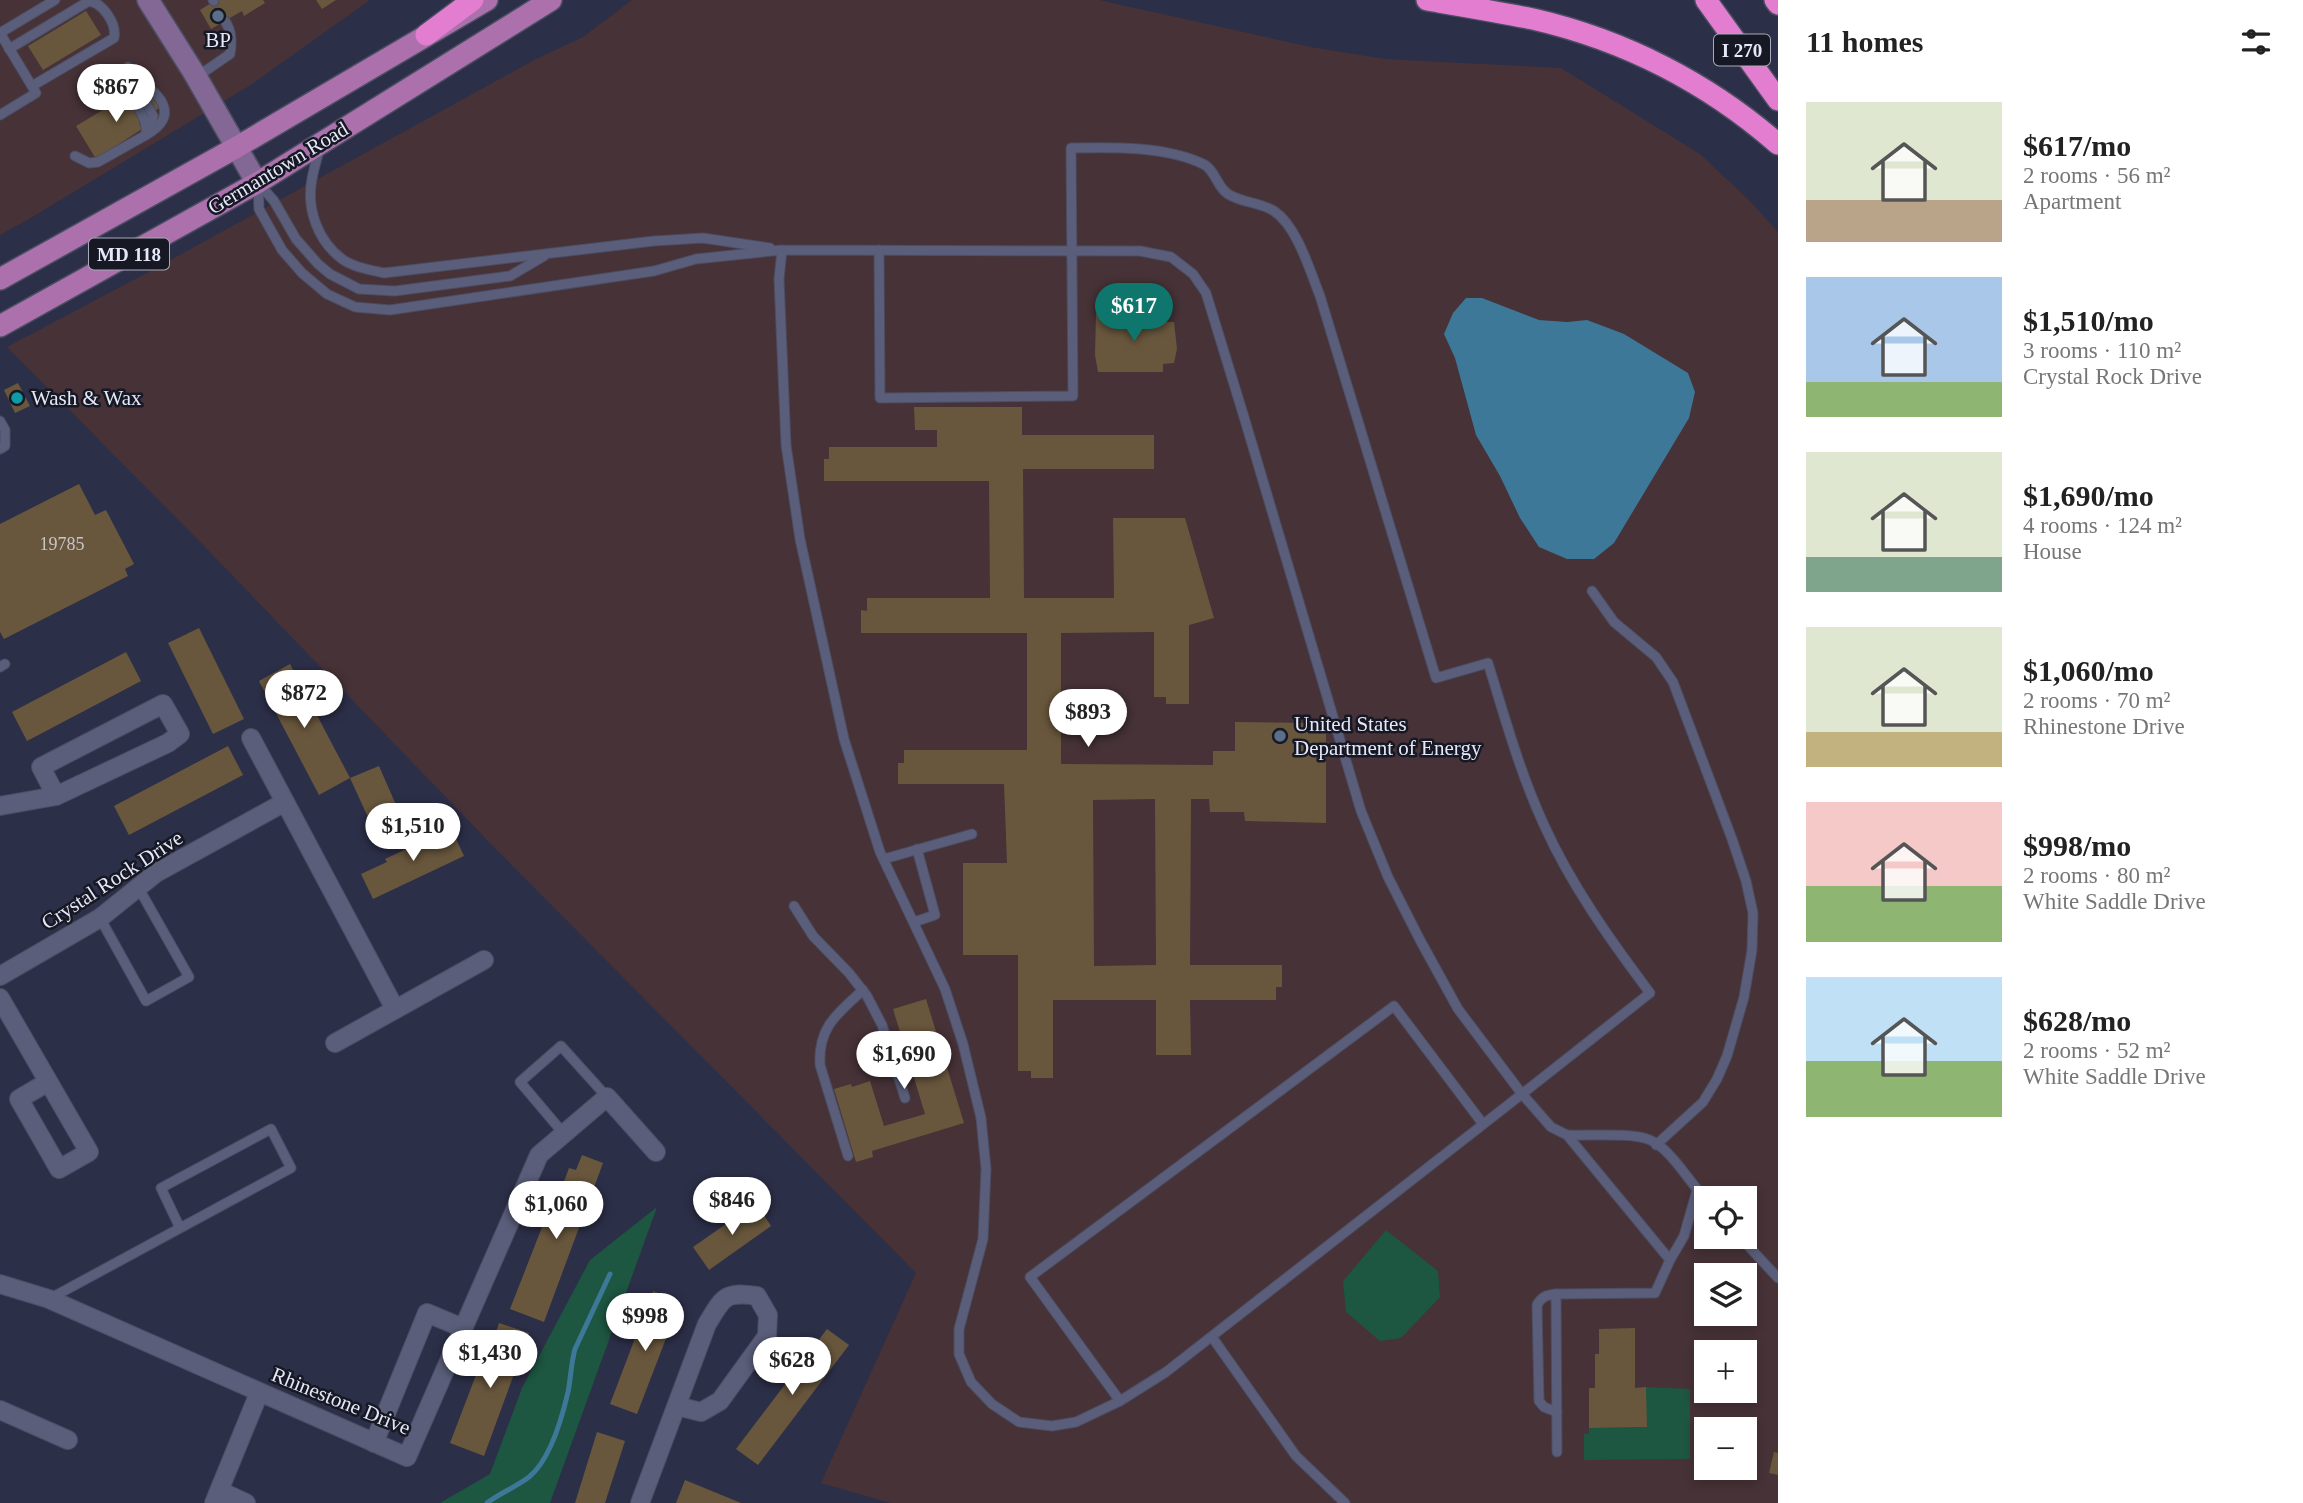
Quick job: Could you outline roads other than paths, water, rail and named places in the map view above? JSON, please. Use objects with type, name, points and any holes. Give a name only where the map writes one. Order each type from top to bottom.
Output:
[{"type":"highway","points":[[426,35],[473,0]]},
{"type":"highway","points":[[1427,0],[1534,20],[1629,50],[1676,72],[1719,98],[1778,144]]},
{"type":"highway","name":"I 270","points":[[1706,0],[1778,100]]},
{"type":"main road","name":"Germantown Road","points":[[0,279],[237,147],[487,0]]},
{"type":"main road","name":"Germantown Road","points":[[0,326],[257,183],[551,0]]},
{"type":"street","points":[[148,0],[257,183]]},
{"type":"street","points":[[0,806],[56,796],[168,743],[180,734],[163,704],[41,767],[56,796]]},
{"type":"street","points":[[251,738],[395,1009]]},
{"type":"street","name":"Crystal Rock Drive","points":[[0,976],[100,918],[156,873],[285,802]]},
{"type":"street","points":[[335,1043],[484,960]]},
{"type":"street","points":[[0,998],[89,1153],[59,1170],[19,1099],[48,1082]]},
{"type":"street","points":[[607,1097],[656,1152]]},
{"type":"street","name":"Rhinestone Drive","points":[[0,1284],[49,1299],[407,1457],[538,1155],[607,1097]]},
{"type":"street","points":[[640,1503],[707,1324],[723,1299],[739,1293],[757,1296],[768,1315],[767,1336],[720,1401],[701,1412],[677,1406]]},
{"type":"street","points":[[374,1443],[428,1313],[463,1328]]},
{"type":"street","points":[[246,1503],[217,1497],[259,1393]]},
{"type":"street","points":[[0,1410],[68,1440]]},
{"type":"lane","points":[[0,115],[36,93],[0,33],[55,0]]},
{"type":"lane","points":[[9,48],[89,1],[100,5],[113,25],[116,34],[114,38],[32,86]]},
{"type":"lane","points":[[196,77],[230,54],[232,43],[225,21]]},
{"type":"lane","points":[[75,156],[89,163],[98,162],[160,124],[163,103],[154,90],[136,80],[128,67]]},
{"type":"lane","points":[[136,80],[134,98],[148,124],[146,135]]},
{"type":"lane","points":[[321,145],[311,182],[312,211],[317,229],[325,242],[343,260],[364,269],[384,273],[654,241],[704,238],[782,250]]},
{"type":"lane","points":[[782,250],[779,279],[784,408],[791,489],[809,587],[844,738],[884,859],[945,989],[963,1044],[981,1118],[986,1169],[983,1239],[959,1329],[959,1354],[971,1382],[992,1404],[1019,1422],[1052,1426],[1076,1422],[1120,1401],[1166,1372],[1650,993],[1595,914],[1545,827],[1523,775],[1488,663],[1436,678],[1320,296],[1301,249],[1275,211],[1228,194],[1207,166],[1162,153],[1123,147],[1071,148],[1073,396],[880,398],[879,250]]},
{"type":"lane","points":[[257,183],[274,201],[296,239],[318,264],[330,274],[359,289],[394,291],[510,276],[548,253]]},
{"type":"lane","points":[[257,183],[259,209],[282,250],[302,273],[327,295],[355,307],[390,310],[654,271],[696,259],[782,250],[1140,251],[1171,257],[1193,274],[1206,293],[1361,811],[1388,877],[1458,1009],[1522,1094],[1551,1127],[1567,1135],[1670,1260]]},
{"type":"lane","points":[[0,421],[5,430],[5,446],[0,449]]},
{"type":"lane","points":[[1592,591],[1615,622],[1656,657],[1673,682],[1732,839],[1753,913],[1752,950],[1744,997],[1722,1068],[1703,1102],[1657,1145]]},
{"type":"lane","points":[[884,859],[972,834]]},
{"type":"lane","points":[[914,922],[935,915],[917,849]]},
{"type":"lane","points":[[100,918],[146,1001],[189,977],[138,887]]},
{"type":"lane","points":[[794,906],[813,936],[863,990],[882,1025],[905,1098]]},
{"type":"lane","points":[[848,1156],[820,1065],[819,1050],[828,1024],[863,990]]},
{"type":"lane","points":[[1120,1401],[1030,1277],[1394,1006],[1483,1124]]},
{"type":"lane","points":[[564,1134],[520,1082],[561,1046],[607,1097]]},
{"type":"lane","points":[[49,1299],[292,1168],[271,1129],[161,1188],[180,1228]]},
{"type":"lane","points":[[1567,1135],[1624,1136],[1649,1140],[1666,1151],[1694,1187]]},
{"type":"lane","points":[[1557,1412],[1544,1407],[1539,1401],[1538,1305],[1541,1299],[1556,1294],[1655,1293],[1684,1236],[1694,1201]]},
{"type":"lane","points":[[1751,1249],[1778,1278]]},
{"type":"lane","points":[[1556,1294],[1557,1452]]},
{"type":"lane","points":[[1212,1337],[1296,1455],[1345,1503]]},
{"type":"water","points":[[1466,298],[1482,298],[1539,320],[1587,320],[1624,334],[1688,373],[1695,392],[1689,418],[1614,543],[1594,559],[1567,559],[1539,547],[1520,518],[1476,435],[1455,358],[1444,334],[1453,313]]},
{"type":"waterway","points":[[487,1503],[529,1477],[549,1449],[559,1426],[575,1349],[610,1274]]},
{"type":"place","name":"BP","points":[[218,16]]},
{"type":"place","name":"Wash & Wax","points":[[17,398]]},
{"type":"place","name":"United States Department of Energy","points":[[1280,736]]}]
